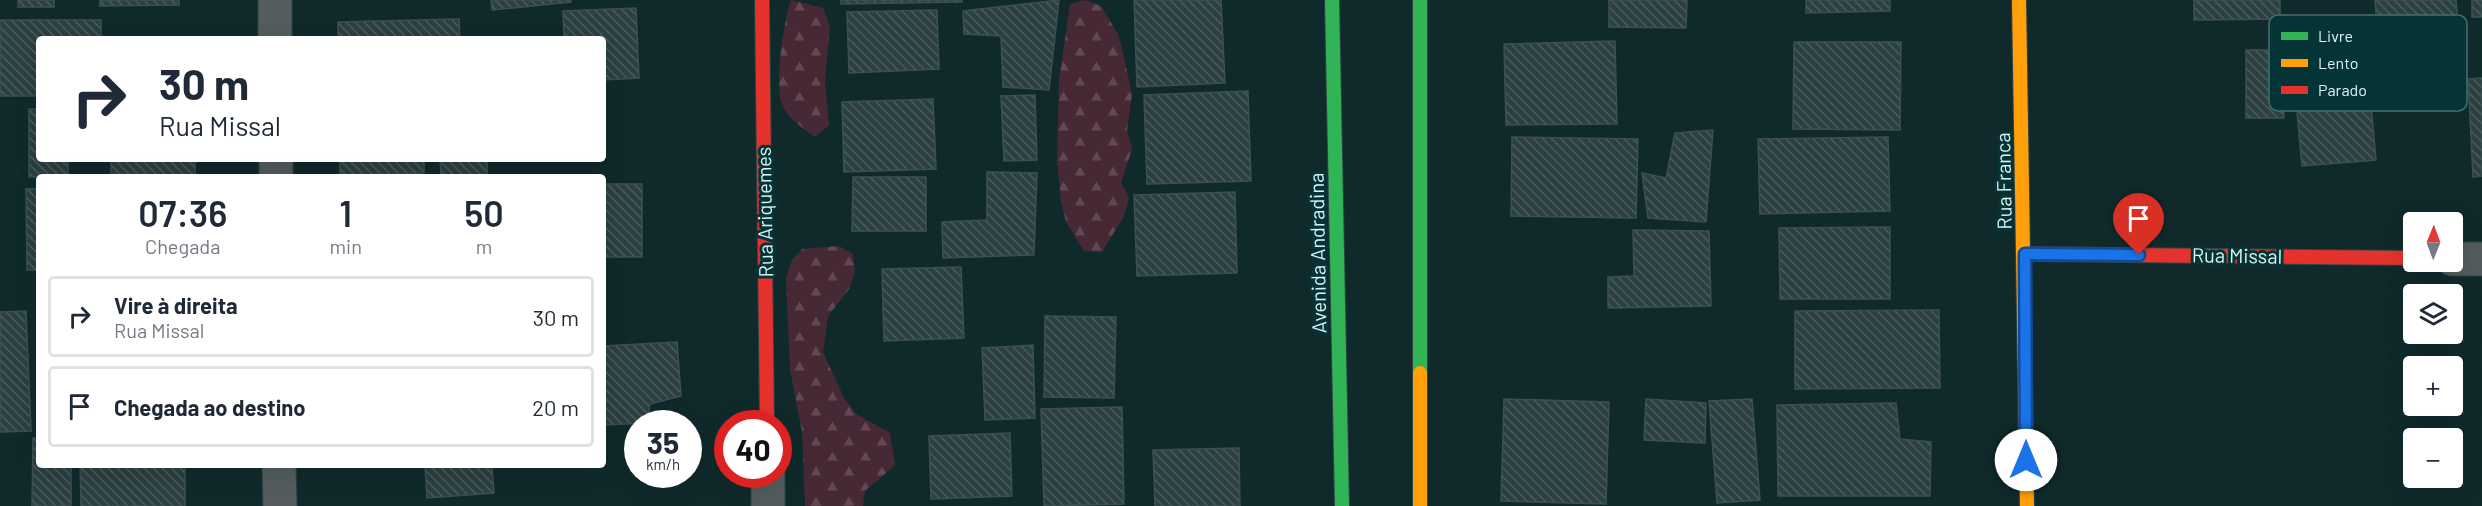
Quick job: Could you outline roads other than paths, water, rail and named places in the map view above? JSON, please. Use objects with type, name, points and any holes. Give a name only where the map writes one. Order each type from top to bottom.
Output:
[{"type":"street","points":[[275,0],[275,36]]},
{"type":"street","name":"Rua Ariquemes","points":[[762,0],[767,410]]},
{"type":"street","name":"Avenida Andradina","points":[[1332,0],[1342,506]]},
{"type":"street","points":[[1420,0],[1420,506]]},
{"type":"street","name":"Rua Franca","points":[[2019,0],[2025,254],[2027,506]]},
{"type":"street","name":"Rua Missal","points":[[2025,254],[2403,258]]},
{"type":"street","points":[[2463,259],[2482,259]]},
{"type":"street","points":[[279,468],[280,506]]},
{"type":"street","points":[[768,488],[768,506]]}]
